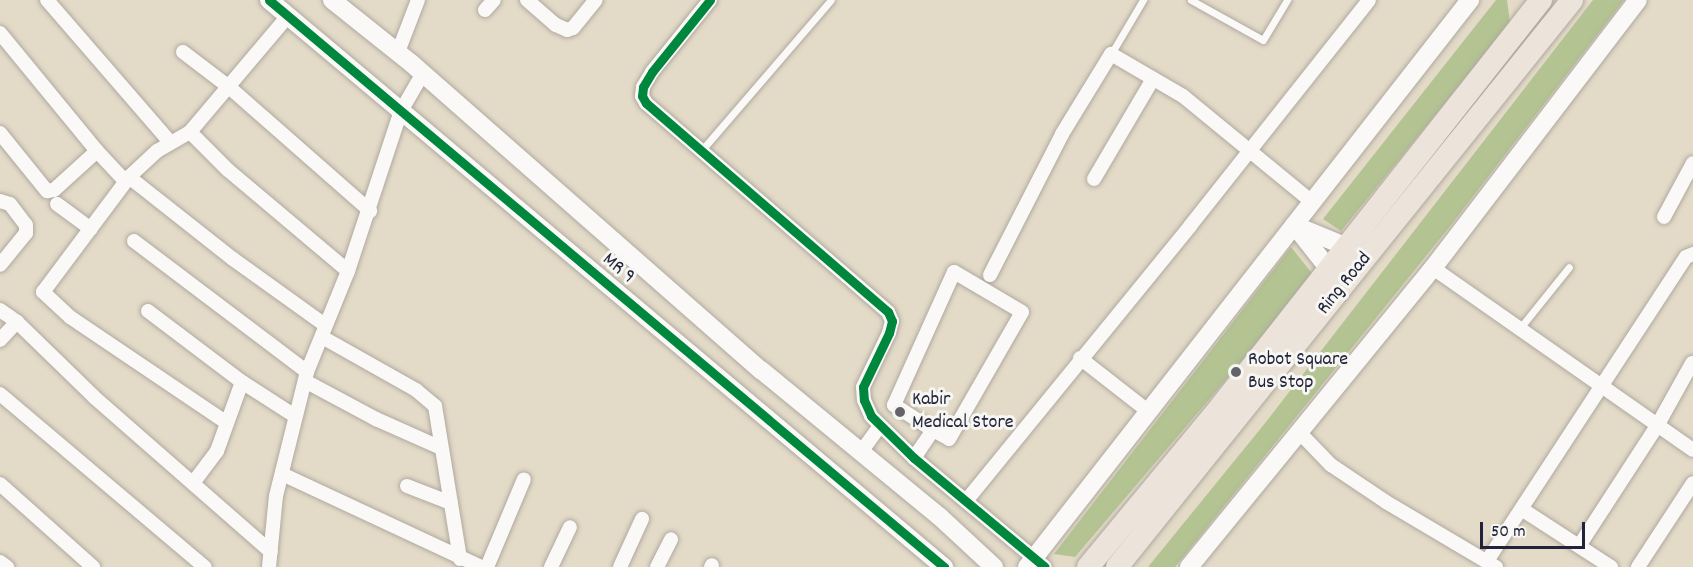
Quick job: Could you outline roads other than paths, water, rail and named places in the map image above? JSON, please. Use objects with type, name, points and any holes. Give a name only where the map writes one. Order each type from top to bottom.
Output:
[{"type":"main road","name":"Ring Road","points":[[1117,567],[1572,0]]},
{"type":"main road","name":"Ring Road","points":[[1088,567],[1329,269],[1535,3]]},
{"type":"street","points":[[47,0],[170,142]]},
{"type":"street","name":"MR 9","points":[[269,0],[944,567]]},
{"type":"street","name":"MR 9","points":[[332,0],[423,73],[752,362],[940,517],[994,567]]},
{"type":"street","points":[[398,52],[418,0]]},
{"type":"street","points":[[527,0],[556,25],[567,30],[573,28],[596,0]]},
{"type":"street","points":[[710,0],[652,72],[643,87],[642,96],[656,112],[888,312],[892,321],[889,333],[863,387],[864,400],[871,416],[914,458],[966,501],[1035,564],[1149,412],[1470,0]]},
{"type":"street","points":[[966,501],[1369,0]]},
{"type":"street","points":[[1189,567],[1433,268],[1638,0]]},
{"type":"street","points":[[226,423],[70,317],[43,292],[127,179],[170,142],[190,132],[288,16]]},
{"type":"street","points":[[0,33],[96,151],[127,179],[323,331],[431,401],[438,417],[460,559]]},
{"type":"street","points":[[183,52],[229,87],[370,211]]},
{"type":"street","points":[[990,275],[1062,134],[1110,54],[1183,96],[1312,202]]},
{"type":"street","points":[[269,567],[276,496],[306,376],[370,211],[401,111],[423,73]]},
{"type":"street","points":[[1094,179],[1153,78]]},
{"type":"street","points":[[190,132],[228,170],[348,271]]},
{"type":"street","points":[[0,133],[47,191],[54,190],[96,151]]},
{"type":"street","points":[[1664,217],[1693,163]]},
{"type":"street","points":[[0,201],[10,204],[26,225],[26,233],[0,265]]},
{"type":"street","points":[[57,204],[91,229]]},
{"type":"street","points":[[1294,225],[1347,246]]},
{"type":"street","points":[[1294,225],[1329,269]]},
{"type":"street","points":[[134,241],[306,376],[376,418],[441,448]]},
{"type":"street","points":[[1299,432],[1331,465],[1386,502],[1492,564],[1523,510],[1686,257],[1693,254]]},
{"type":"street","points":[[1433,268],[1693,450]]},
{"type":"street","points":[[954,272],[1022,312],[949,439],[933,430],[894,405],[954,272]]},
{"type":"street","points":[[0,310],[16,322],[94,397],[271,552]]},
{"type":"street","points":[[148,311],[242,382],[295,416]]},
{"type":"street","points":[[0,340],[16,322]]},
{"type":"street","points":[[1080,358],[1149,412]]},
{"type":"street","points":[[1579,546],[1657,426],[1692,363]]},
{"type":"street","points":[[193,483],[218,451],[242,382]]},
{"type":"street","points":[[0,394],[201,566]]},
{"type":"street","points":[[861,452],[880,426]]},
{"type":"street","points":[[914,458],[933,430]]},
{"type":"street","points":[[282,474],[481,567]]},
{"type":"street","points":[[487,567],[524,479]]},
{"type":"street","points":[[1638,567],[1693,483]]},
{"type":"street","points":[[0,484],[93,567]]},
{"type":"street","points":[[407,486],[451,503]]},
{"type":"street","points":[[1523,510],[1611,567]]},
{"type":"street","points":[[620,567],[642,519]]},
{"type":"street","points":[[551,567],[570,527]]},
{"type":"street","points":[[657,567],[671,539]]},
{"type":"street","points":[[0,562],[7,567]]},
{"type":"lane","points":[[701,151],[831,0]]},
{"type":"lane","points":[[1110,54],[1143,0]]},
{"type":"lane","points":[[1191,0],[1263,40],[1287,0]]},
{"type":"lane","points":[[1519,329],[1569,267]]},
{"type":"place","name":"Robot Square Bus Stop","points":[[1236,372]]},
{"type":"place","name":"Kabir Medical Store","points":[[900,412]]}]
